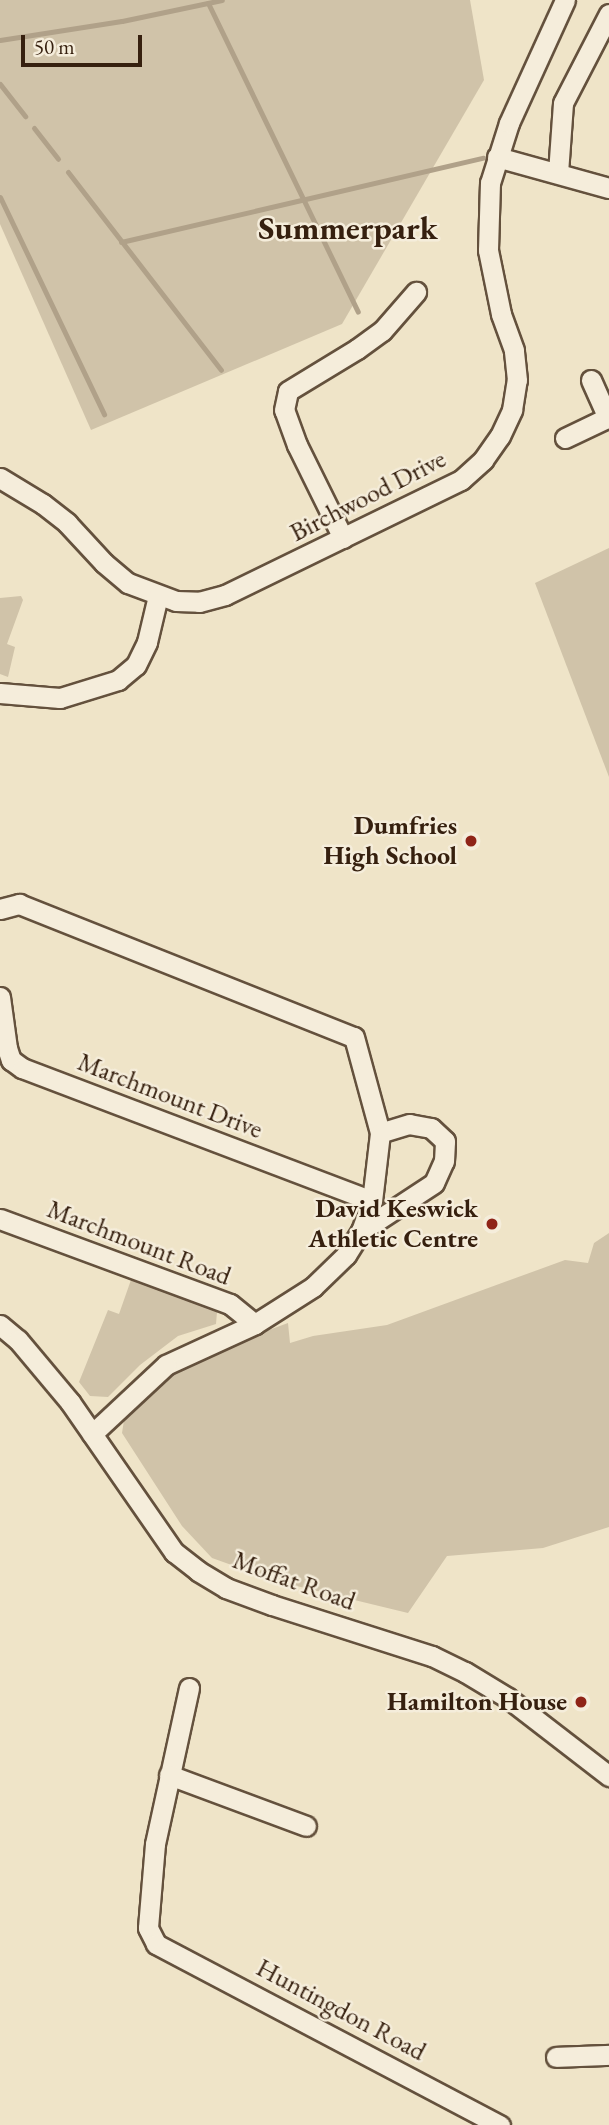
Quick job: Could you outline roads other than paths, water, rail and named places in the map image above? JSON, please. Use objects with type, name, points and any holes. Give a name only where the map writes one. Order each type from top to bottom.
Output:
[{"type":"street","name":"Birchwood Drive","points":[[0,478],[43,503],[67,523],[104,564],[128,583],[176,601],[199,602],[225,595],[461,480],[495,444],[512,410],[517,380],[514,350],[501,314],[488,250],[490,183],[509,123],[565,0]]},
{"type":"street","points":[[558,173],[563,103],[609,14]]},
{"type":"street","points":[[497,156],[609,188]]},
{"type":"street","points":[[343,538],[297,445],[284,411],[288,391],[374,337],[416,292]]},
{"type":"street","points":[[565,438],[608,417],[591,380]]},
{"type":"street","points":[[0,693],[60,698],[118,680],[136,665],[147,642],[158,596]]},
{"type":"street","points":[[0,909],[19,904],[354,1037],[380,1133],[372,1201],[361,1231],[346,1255],[313,1287],[255,1324],[166,1364],[92,1434]]},
{"type":"street","name":"Marchmount Drive","points":[[0,997],[7,1048],[12,1060],[22,1068],[372,1201]]},
{"type":"street","points":[[361,1231],[433,1183],[444,1161],[445,1141],[431,1128],[410,1124],[380,1133]]},
{"type":"street","name":"Marchmount Road","points":[[0,1219],[230,1304],[255,1324]]},
{"type":"street","name":"Moffat Road","points":[[0,1325],[18,1340],[70,1402],[174,1552],[198,1571],[238,1592],[432,1656],[465,1672],[508,1698],[609,1776]]},
{"type":"street","points":[[188,1688],[169,1775],[306,1826]]},
{"type":"street","name":"Huntingdon Road","points":[[169,1775],[155,1844],[148,1928],[156,1944],[500,2125]]},
{"type":"street","points":[[556,2057],[609,2055]]},
{"type":"waterway","points":[[0,40],[122,21],[222,0]]},
{"type":"waterway","points":[[208,3],[358,312]]},
{"type":"waterway","points":[[0,84],[25,116]]},
{"type":"waterway","points":[[34,128],[58,159]]},
{"type":"waterway","points":[[121,242],[483,158]]},
{"type":"waterway","points":[[68,172],[221,370]]},
{"type":"waterway","points":[[0,197],[104,414]]},
{"type":"place","name":"Dumfries High School","points":[[471,841]]},
{"type":"place","name":"David Keswick Athletic Centre","points":[[492,1224]]},
{"type":"place","name":"Hamilton House","points":[[581,1702]]},
{"type":"district","name":"Summerpark","points":[[348,228]]}]
